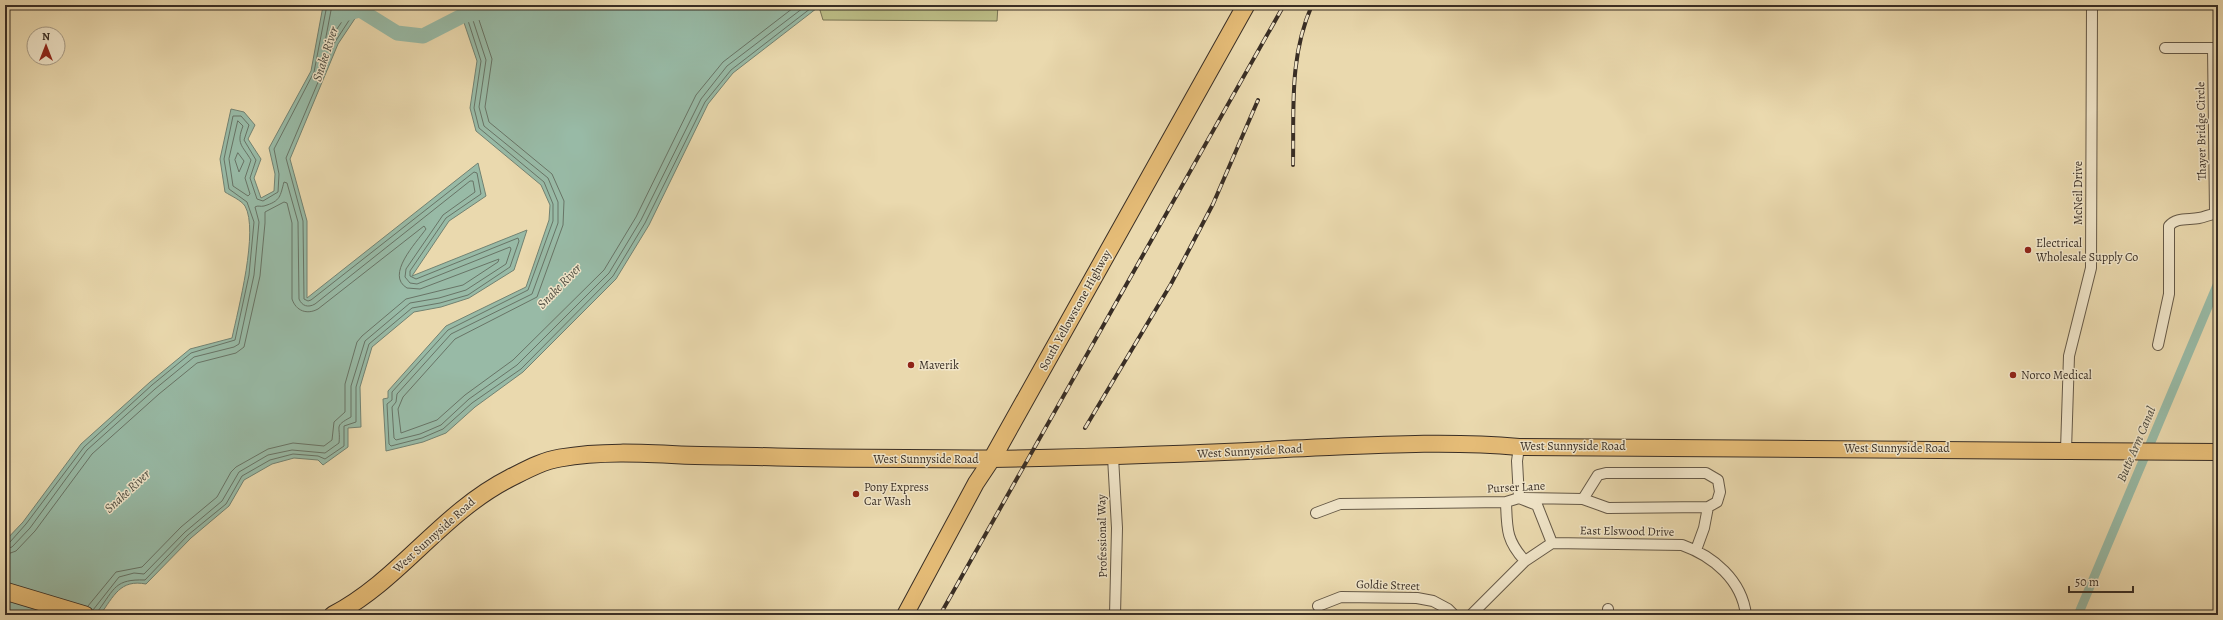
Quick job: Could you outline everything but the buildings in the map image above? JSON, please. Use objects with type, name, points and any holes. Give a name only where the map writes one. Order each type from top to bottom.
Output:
[{"type":"highway","name":"South Yellowstone Highway","points":[[992,458],[1246,5]]},
{"type":"highway","name":"West Sunnyside Road","points":[[334,615],[373,590],[446,522],[475,498],[540,463],[560,458],[596,454],[638,453],[837,458],[992,458]]},
{"type":"highway","points":[[5,591],[85,615]]},
{"type":"main road","name":"West Sunnyside Road","points":[[992,458],[1113,457],[1365,446],[1486,444],[1519,447],[2141,450],[2218,452]]},
{"type":"main road","name":"South Yellowstone Highway","points":[[905,615],[976,483],[992,458]]},
{"type":"street","name":"McNeil Drive","points":[[2066,450],[2069,356],[2091,268],[2092,5]]},
{"type":"street","name":"Thayer Bridge Circle","points":[[2158,345],[2170,294],[2169,226],[2172,223],[2182,219],[2199,218],[2216,213],[2216,48],[2165,48]]},
{"type":"street","points":[[1471,615],[1525,561],[1552,543],[1537,505],[1519,498],[1517,461],[1519,447]]},
{"type":"street","name":"Professional Way","points":[[1113,457],[1117,528],[1114,615]]},
{"type":"street","points":[[1583,499],[1598,475],[1606,473],[1706,473],[1718,480],[1720,488],[1717,502],[1708,507],[1704,528],[1696,550]]},
{"type":"street","name":"Purser Lane","points":[[1316,512],[1340,504],[1506,502],[1519,498],[1583,499],[1608,508],[1708,507]]},
{"type":"street","points":[[1506,502],[1507,529],[1513,548],[1525,561]]},
{"type":"street","name":"East Elswood Drive","points":[[1552,543],[1670,543],[1696,550],[1720,566],[1730,578],[1740,592],[1745,605],[1746,615]]},
{"type":"street","name":"Goldie Street","points":[[1318,606],[1341,597],[1418,598],[1433,601],[1448,609],[1454,615]]},
{"type":"green space","points":[[821,5],[998,5],[997,21],[823,20],[819,7]]},
{"type":"water","points":[[364,5],[338,44],[290,159],[307,221],[307,298],[478,163],[486,196],[449,221],[412,276],[527,230],[514,270],[469,298],[441,307],[414,312],[372,347],[360,387],[361,427],[348,428],[348,447],[323,465],[318,460],[294,458],[272,464],[244,480],[229,506],[191,538],[146,584],[130,584],[118,590],[100,615],[5,615],[5,541],[23,522],[81,444],[150,382],[190,349],[232,338],[246,270],[250,233],[249,217],[245,206],[225,192],[220,159],[231,109],[244,112],[255,125],[248,139],[261,159],[254,178],[261,198],[274,191],[275,174],[269,148],[311,71],[323,6]]},
{"type":"water","points":[[458,5],[821,5],[733,73],[708,104],[649,225],[616,279],[523,372],[475,407],[446,433],[423,442],[386,451],[383,399],[388,398],[388,391],[446,326],[526,287],[549,220],[550,205],[541,185],[476,131],[470,108],[477,61]]},
{"type":"waterway","name":"Snake River","points":[[340,15],[360,10],[397,33],[423,36],[462,16],[482,12]]},
{"type":"waterway","name":"Butte Arm Canal","points":[[2078,615],[2218,283]]},
{"type":"railway","points":[[940,615],[1284,5]]},
{"type":"railway","points":[[1293,165],[1293,103],[1296,64],[1299,44],[1312,5]]},
{"type":"railway","points":[[1085,428],[1171,284],[1213,204],[1258,100]]},
{"type":"place","name":"Electrical Wholesale Supply Co","points":[[2028,250]]},
{"type":"place","name":"Maverik","points":[[911,365]]},
{"type":"place","name":"Norco Medical","points":[[2013,375]]},
{"type":"place","name":"Pony Express Car Wash","points":[[856,494]]}]
